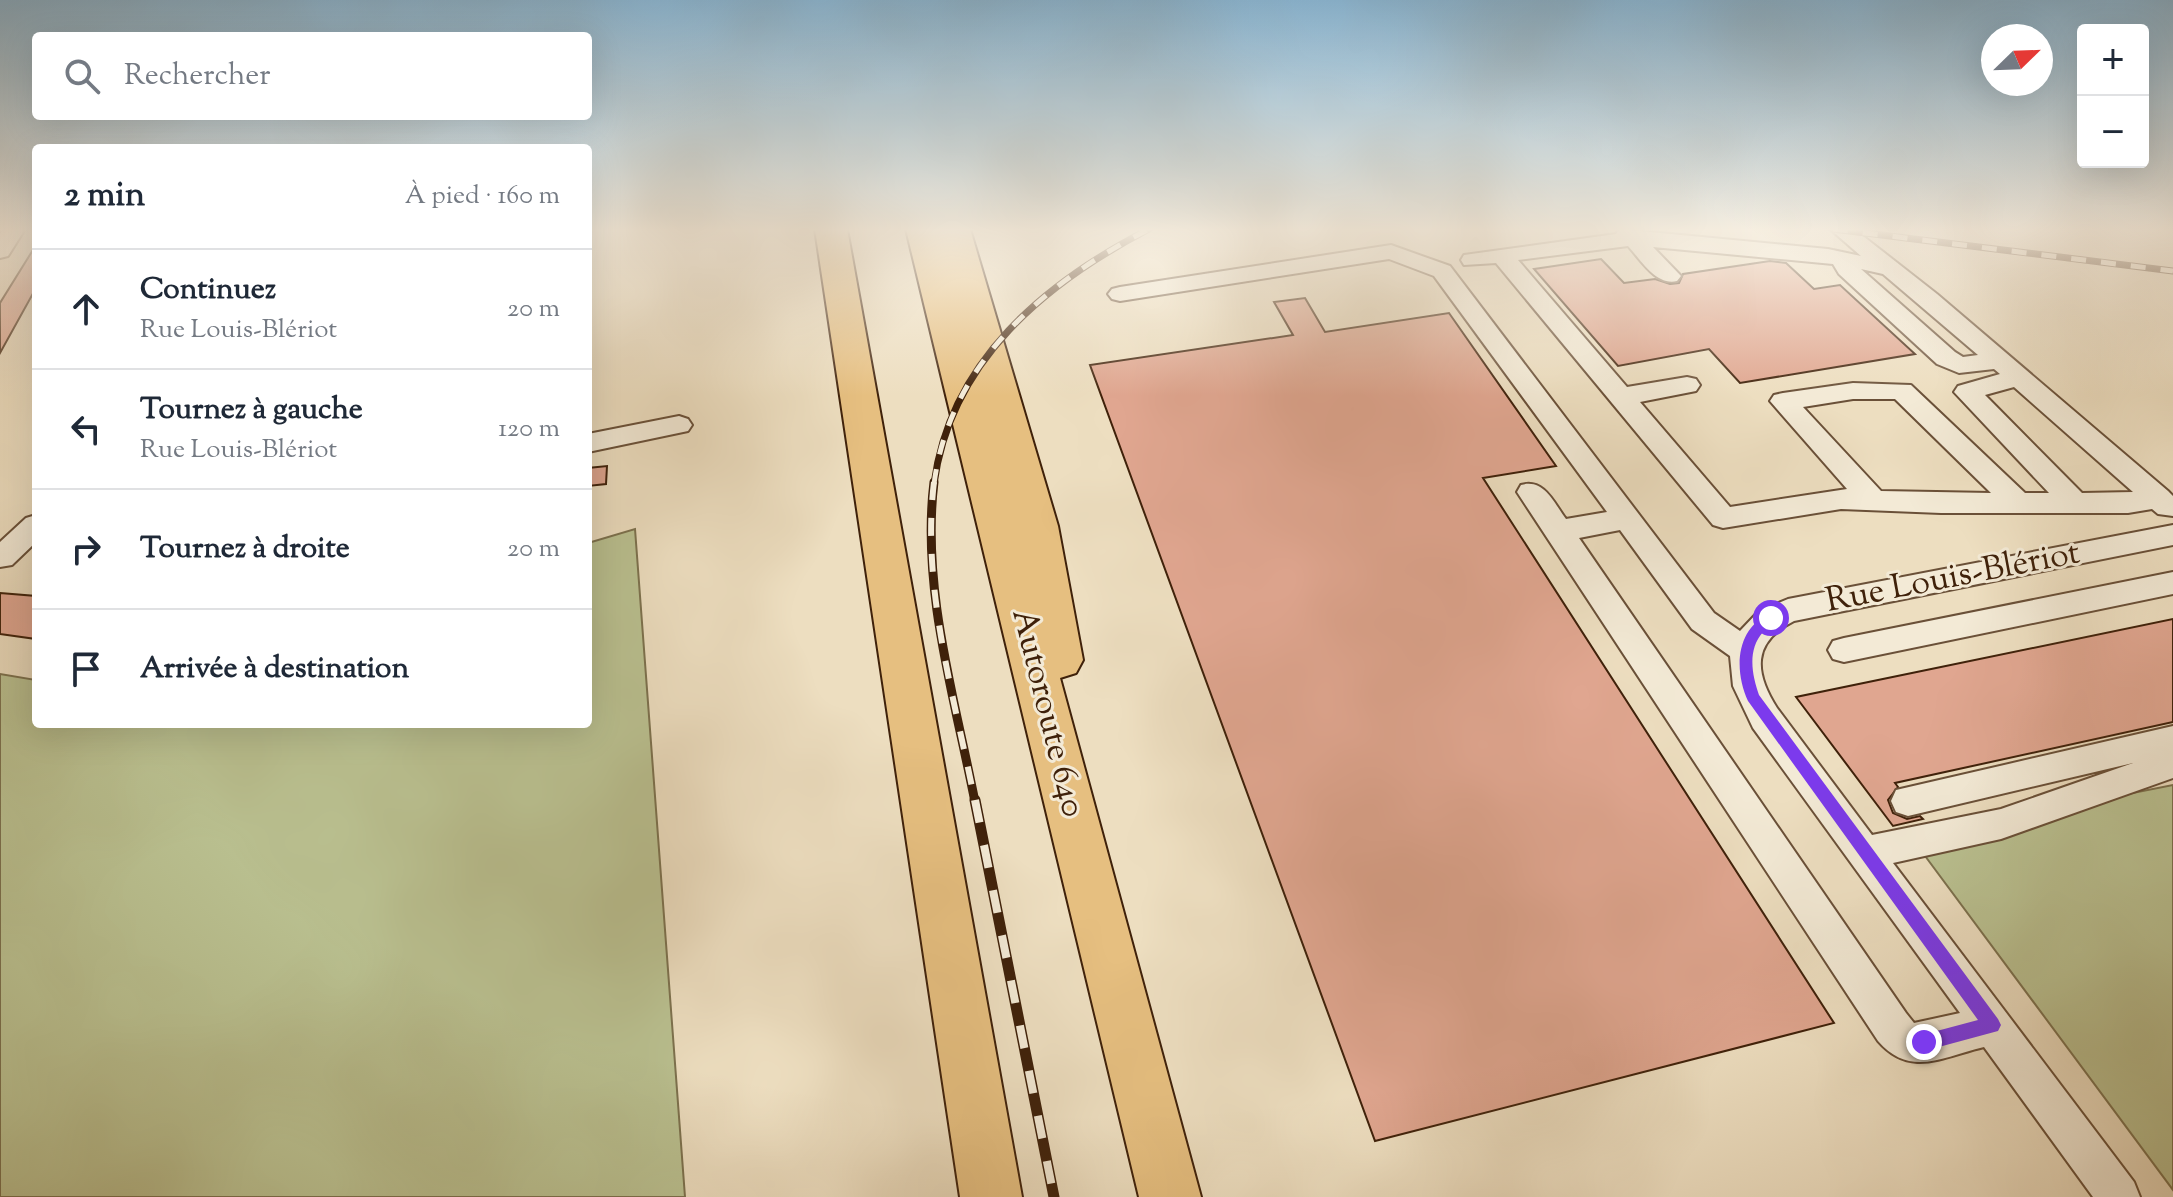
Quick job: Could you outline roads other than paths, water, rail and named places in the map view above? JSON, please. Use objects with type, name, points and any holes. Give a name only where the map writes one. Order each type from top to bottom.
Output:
[{"type":"highway","points":[[840,285],[991,1197]]},
{"type":"highway","name":"Autoroute 640","points":[[936,285],[1170,1197]]},
{"type":"highway","points":[[970,285],[1037,526],[1117,989]]},
{"type":"street","points":[[1120,294],[1179,285]]},
{"type":"street","points":[[1452,285],[1703,621],[1746,651],[1746,678],[1758,708],[2119,1197]]},
{"type":"street","points":[[1526,285],[1723,518],[1841,499],[2166,504]]},
{"type":"street","points":[[1865,285],[1946,358],[1959,365],[2009,369]]},
{"type":"street","points":[[1913,285],[2166,504]]},
{"type":"street","points":[[2009,369],[1967,392],[2074,502]]},
{"type":"street","points":[[1621,397],[1687,385]]},
{"type":"street","points":[[1873,500],[1783,401],[1853,391],[1902,391],[2017,502]]},
{"type":"street","points":[[592,442],[679,425]]},
{"type":"street","points":[[1531,492],[1892,1027],[1906,1043],[1924,1042],[1992,1025]]},
{"type":"street","points":[[1559,531],[1626,519]]},
{"type":"street","points":[[1,557],[32,529]]},
{"type":"street","name":"Rue Louis-Blériot","points":[[1746,651],[1757,629],[1788,611],[2173,535]]},
{"type":"street","points":[[1,557],[32,560]]},
{"type":"street","points":[[1949,579],[1987,621]]},
{"type":"street","points":[[1844,650],[2173,583]]},
{"type":"street","points":[[1908,801],[2173,740]]},
{"type":"street","points":[[1865,853],[2001,824],[2173,764]]},
{"type":"street","points":[[1971,786],[2001,824]]},
{"type":"railway","points":[[934,484],[944,440],[960,400],[982,364],[1008,331],[1060,285]]},
{"type":"railway","points":[[934,482],[931,522],[936,603],[975,802]]},
{"type":"railway","points":[[975,800],[1054,1197]]}]
